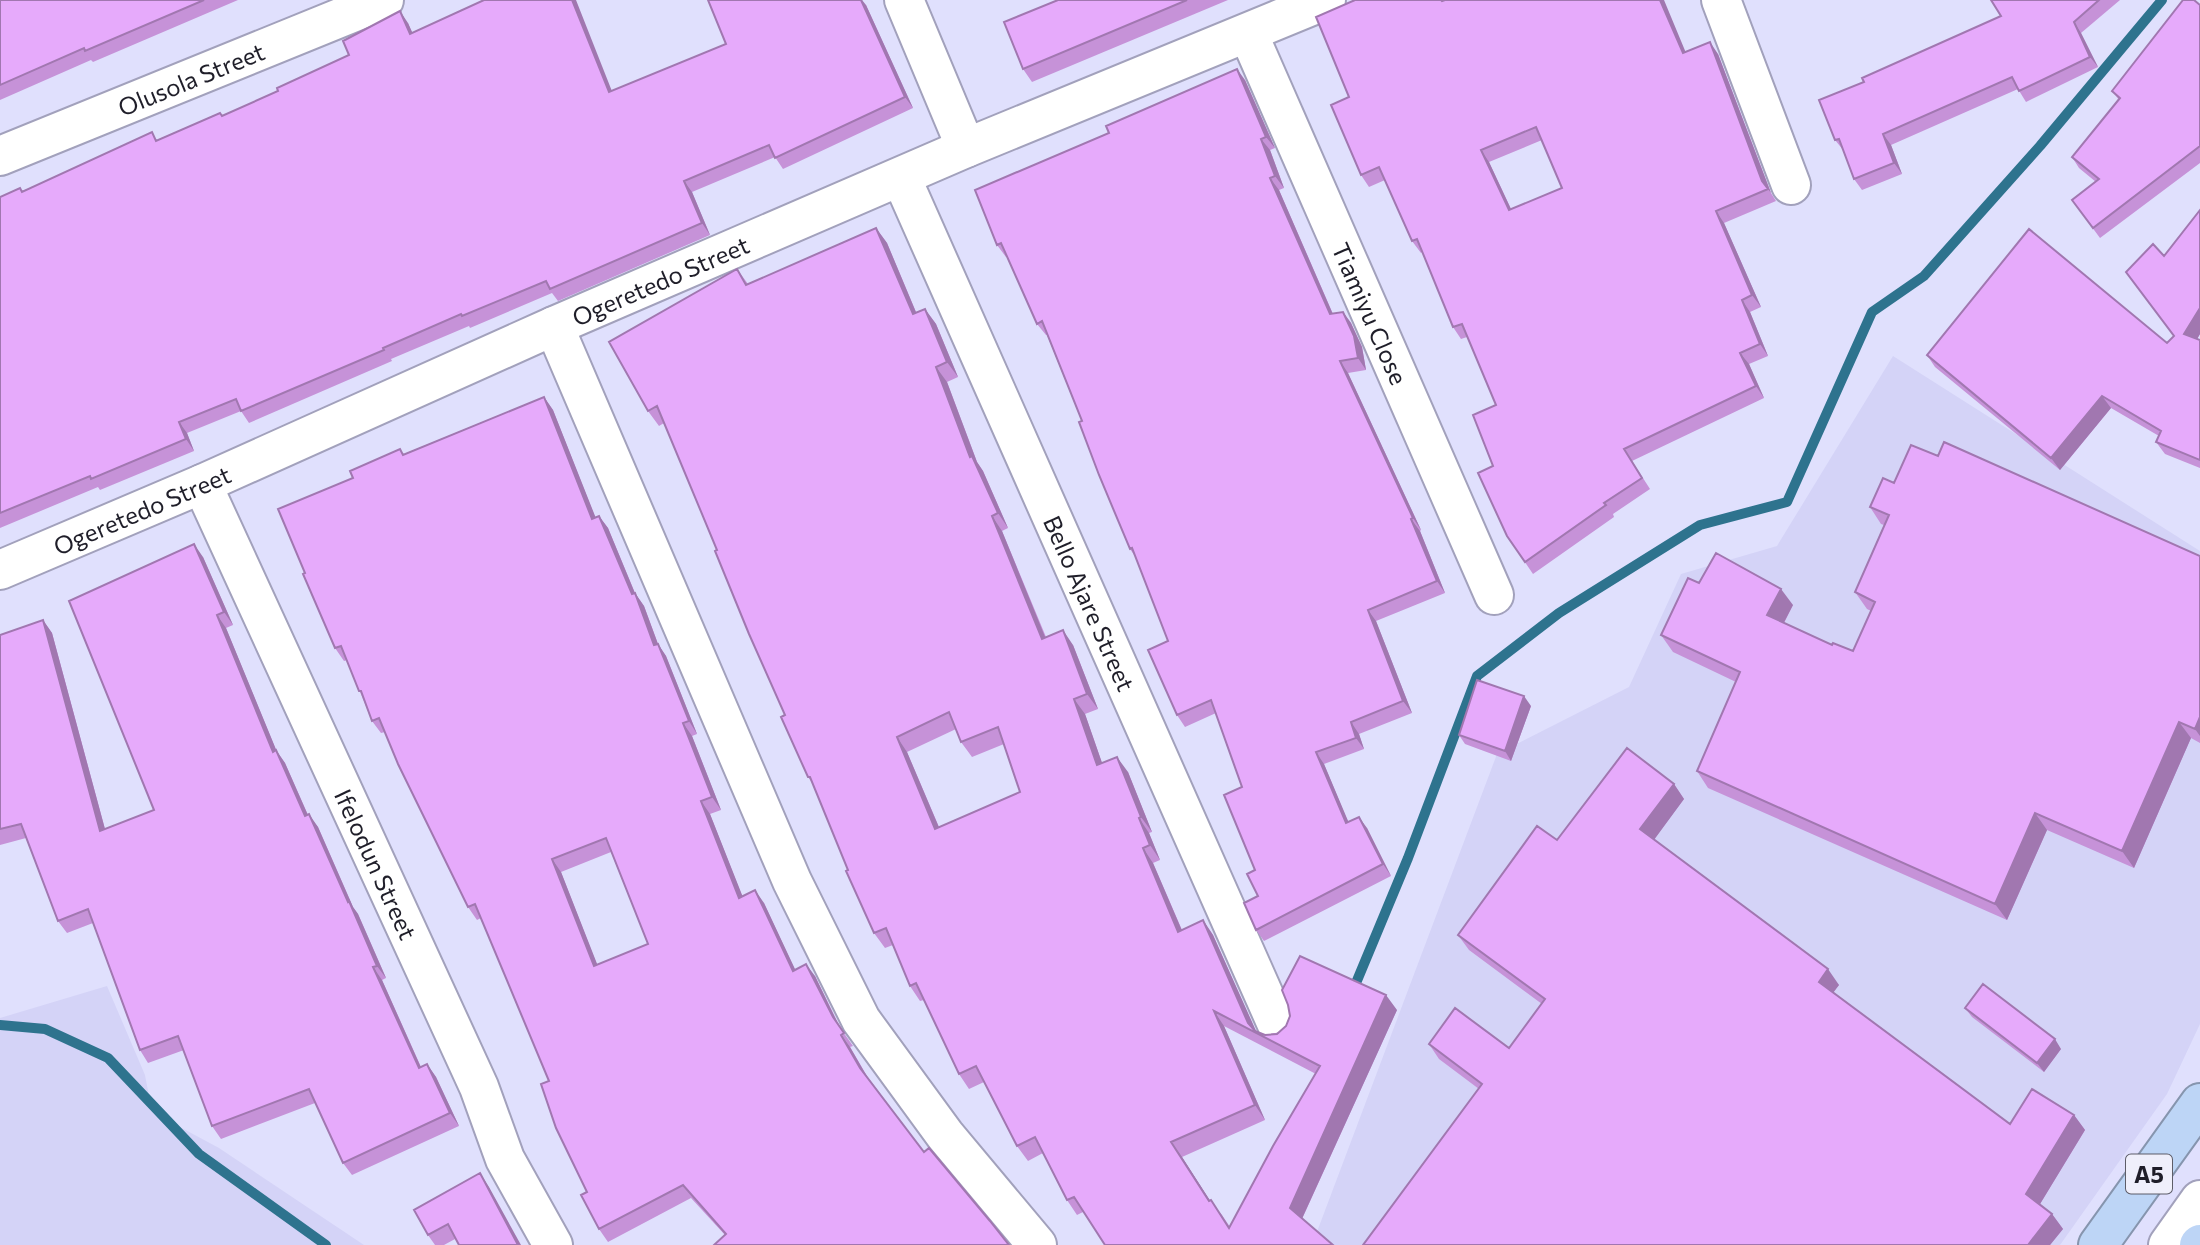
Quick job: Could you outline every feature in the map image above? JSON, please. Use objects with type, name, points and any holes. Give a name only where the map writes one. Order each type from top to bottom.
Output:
[{"type":"highway","name":"A5","points":[[2098,1245],[2200,1103]]},
{"type":"street","name":"Olusola Street","points":[[0,156],[384,0]]},
{"type":"street","points":[[905,0],[966,148]]},
{"type":"street","name":"Ogeretedo Street","points":[[0,570],[966,148],[1326,0]]},
{"type":"street","points":[[1721,0],[1791,185]]},
{"type":"street","name":"Tiamiyu Close","points":[[1248,33],[1494,595]]},
{"type":"street","name":"Bello Ajare Street","points":[[901,177],[1279,1029]]},
{"type":"street","points":[[554,326],[792,881],[861,1020],[945,1135],[1037,1245]]},
{"type":"street","name":"Ifelodun Street","points":[[202,484],[479,1087],[505,1159],[553,1245]]},
{"type":"street","points":[[2168,1245],[2200,1200]]},
{"type":"shaded area","points":[[1893,356],[2200,551],[2200,1024],[2167,1094],[2060,1245],[1312,1245],[1497,754],[1629,687],[1681,574],[1777,546]]},
{"type":"shaded area","points":[[107,986],[145,1075],[152,1112],[219,1148],[364,1245],[0,1245],[0,1018]]},
{"type":"building","points":[[0,0],[204,0],[0,85]]},
{"type":"building","points":[[484,0],[572,0],[609,92],[726,44],[708,0],[861,0],[905,97],[775,158],[769,145],[684,181],[702,223],[550,289],[546,281],[462,316],[461,314],[241,411],[236,399],[179,422],[186,439],[0,513],[0,197],[20,188],[22,192],[152,132],[156,141],[278,91],[277,88],[349,55],[343,41],[400,11],[410,34]]},
{"type":"building","points":[[1058,0],[1187,0],[1023,69],[1004,22]]},
{"type":"building","points":[[1355,0],[1660,0],[1683,53],[1710,42],[1762,181],[1768,189],[1716,211],[1752,295],[1742,300],[1760,344],[1740,353],[1756,386],[1624,449],[1642,478],[1525,562],[1507,536],[1478,473],[1493,466],[1473,415],[1496,405],[1462,324],[1453,327],[1417,239],[1412,241],[1379,167],[1361,175],[1331,105],[1349,97],[1316,17]],"holes":[[[1536,127],[1562,188],[1509,210],[1481,150]]]},
{"type":"building","points":[[1991,0],[2099,0],[2074,22],[2090,57],[2019,91],[2012,77],[1883,134],[1894,163],[1854,179],[1839,139],[1835,140],[1819,100],[1864,82],[1862,78],[2001,16]]},
{"type":"building","points":[[2183,0],[2194,0],[2200,5],[2200,146],[2093,228],[2072,200],[2099,179],[2072,157],[2120,98],[2112,91]]},
{"type":"building","points":[[1237,69],[1266,137],[1261,139],[1275,176],[1270,178],[1330,314],[1343,312],[1354,336],[1358,358],[1340,361],[1413,518],[1411,519],[1437,581],[1368,610],[1403,701],[1351,722],[1356,738],[1316,752],[1346,823],[1359,817],[1383,864],[1256,930],[1244,903],[1258,896],[1247,874],[1255,870],[1224,795],[1242,787],[1211,700],[1177,715],[1148,650],[1168,641],[1132,548],[1130,549],[1099,475],[1079,422],[1082,421],[1042,321],[1037,324],[1001,243],[997,245],[975,190],[1109,133],[1106,126]]},
{"type":"building","points":[[2200,210],[2200,308],[2184,334],[2200,340],[2200,460],[2156,442],[2161,431],[2102,396],[2051,458],[1927,355],[2029,229],[2167,343],[2174,336],[2126,272],[2153,244],[2164,256]]},
{"type":"building","points":[[876,228],[913,314],[925,309],[947,362],[936,367],[970,457],[972,456],[998,513],[992,516],[1042,639],[1063,630],[1087,694],[1074,699],[1097,765],[1117,757],[1150,845],[1143,848],[1178,932],[1203,920],[1248,1023],[1255,1031],[1265,1035],[1277,1034],[1286,1026],[1290,1016],[1282,990],[1300,956],[1386,995],[1290,1208],[1333,1245],[1105,1245],[1074,1197],[1067,1200],[1035,1137],[1017,1146],[976,1066],[959,1074],[916,983],[910,986],[886,928],[874,933],[846,871],[848,870],[810,777],[781,717],[785,715],[749,634],[657,406],[648,411],[609,342],[737,269],[746,285]],"holes":[[[949,712],[961,742],[998,727],[1020,792],[935,829],[897,737]],[[1214,1011],[1320,1066],[1229,1228],[1171,1142],[1255,1105]]]},
{"type":"building","points":[[544,397],[592,519],[599,516],[632,594],[635,593],[654,645],[658,644],[689,721],[683,723],[712,797],[701,801],[739,898],[755,890],[793,971],[806,964],[860,1068],[924,1152],[929,1148],[1009,1245],[714,1245],[726,1234],[683,1185],[599,1229],[581,1195],[587,1192],[556,1128],[541,1084],[549,1081],[475,904],[468,907],[398,764],[379,718],[372,721],[341,646],[335,648],[278,509],[353,478],[350,471],[400,449],[403,455]],"holes":[[[606,838],[648,944],[594,966],[552,859]]]},
{"type":"building","points":[[1944,442],[2200,556],[2200,717],[2195,729],[2179,722],[2122,851],[2035,813],[1995,904],[1697,771],[1740,672],[1661,635],[1688,578],[1699,583],[1716,553],[1781,589],[1767,615],[1832,645],[1833,643],[1853,651],[1875,602],[1855,592],[1889,515],[1870,507],[1883,478],[1894,483],[1911,445],[1938,456]]},
{"type":"building","points":[[194,544],[224,612],[217,615],[273,752],[276,750],[305,816],[309,814],[349,901],[377,966],[373,967],[419,1068],[427,1064],[450,1113],[343,1163],[309,1089],[212,1126],[178,1036],[140,1050],[88,909],[58,921],[21,824],[0,829],[0,635],[43,620],[100,831],[154,810],[69,601]]},
{"type":"building","points":[[1477,680],[1524,696],[1505,751],[1459,735]]},
{"type":"building","points":[[1627,748],[1674,784],[1640,829],[1828,969],[1819,982],[2010,1124],[2032,1089],[2074,1115],[2026,1194],[2052,1214],[2028,1245],[1363,1245],[1482,1084],[1429,1044],[1455,1008],[1509,1048],[1545,999],[1458,935],[1537,826],[1557,840]]},
{"type":"building","points":[[1983,984],[2055,1039],[2037,1063],[1965,1008]]},
{"type":"building","points":[[480,1173],[518,1245],[459,1245],[448,1224],[428,1235],[414,1210]]},
{"type":"waterway","points":[[1351,995],[1408,858],[1477,676],[1559,613],[1700,525],[1787,502],[1872,312],[1924,276],[2040,146],[2162,0]]},
{"type":"waterway","points":[[0,1025],[45,1029],[108,1058],[199,1154],[326,1245]]}]
